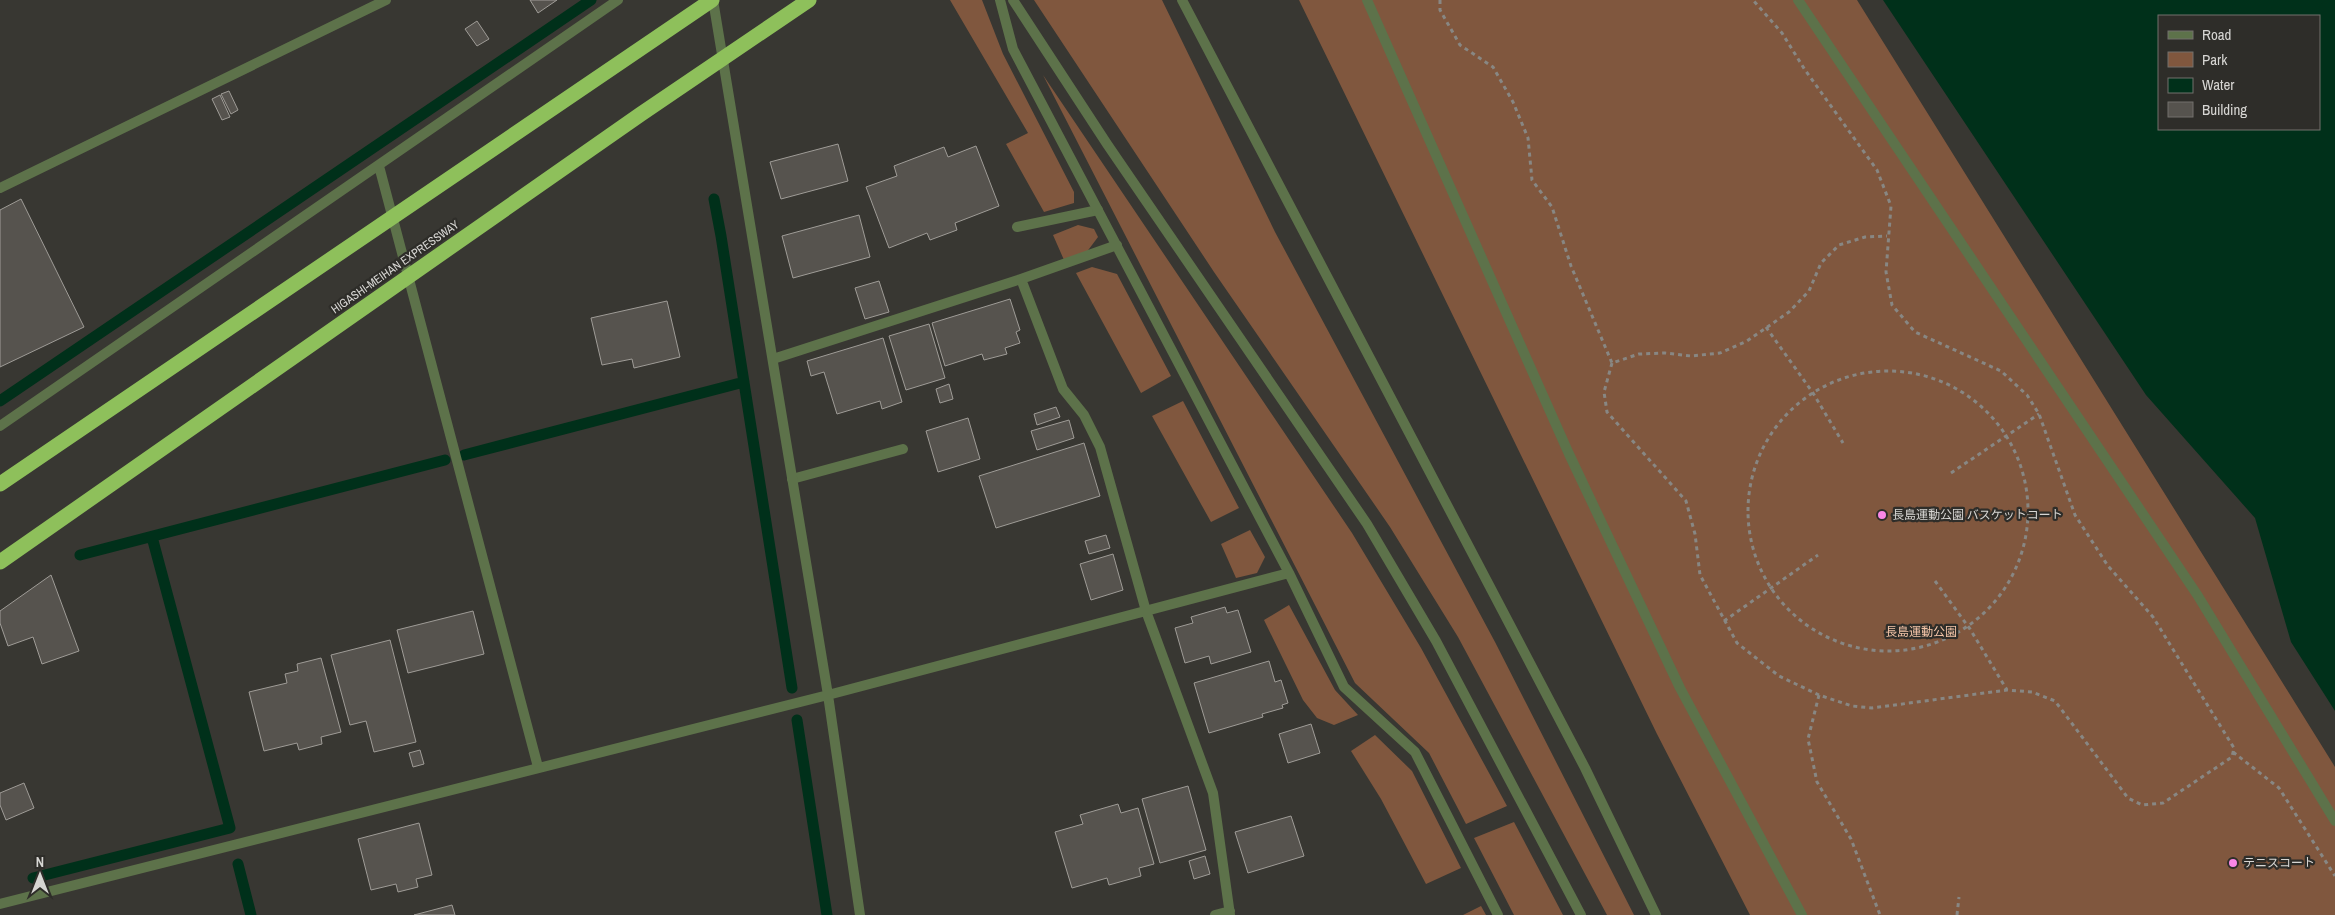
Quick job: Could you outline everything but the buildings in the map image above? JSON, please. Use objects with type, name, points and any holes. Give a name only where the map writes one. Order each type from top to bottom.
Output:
[{"type":"highway","points":[[0,484],[713,0]]},
{"type":"highway","name":"HIGASHI-MEIHAN EXPRESSWAY","points":[[0,563],[641,114],[809,0]]},
{"type":"street","points":[[0,188],[386,0]]},
{"type":"street","points":[[0,426],[618,0]]},
{"type":"street","points":[[713,0],[828,695],[860,915]]},
{"type":"street","points":[[1000,0],[1013,49],[1289,573],[1344,687],[1414,752],[1498,915]]},
{"type":"street","points":[[1013,0],[1133,183],[1367,524],[1436,641],[1581,915]]},
{"type":"street","points":[[1182,0],[1585,768],[1656,915]]},
{"type":"street","points":[[1367,0],[1569,454],[1680,688],[1802,915]]},
{"type":"street","points":[[1798,0],[2198,596],[2335,821]]},
{"type":"street","points":[[379,166],[538,767]]},
{"type":"street","points":[[1017,227],[1098,210]]},
{"type":"street","points":[[773,359],[1021,279],[1117,245]]},
{"type":"street","points":[[1021,279],[1063,389],[1084,415],[1100,447],[1146,611],[1213,793],[1230,913],[1215,915]]},
{"type":"street","points":[[792,479],[904,449]]},
{"type":"street","points":[[0,904],[828,695],[1289,573]]},
{"type":"path","points":[[1440,0],[1440,10],[1460,45],[1493,67],[1513,102],[1528,138],[1532,180],[1552,207],[1571,266],[1612,363],[1604,392],[1607,412],[1686,502],[1695,534],[1700,575],[1737,643],[1779,676],[1818,695],[1852,706],[1872,708],[2007,690],[2032,692],[2055,701],[2128,798],[2142,805],[2163,803],[2220,767],[2232,757],[2234,748],[2201,697],[2154,617],[2108,566],[2075,515],[2038,414],[2027,395],[2000,371],[1915,332],[1892,305],[1886,272],[1887,236],[1891,206],[1877,170],[1805,70],[1782,33],[1753,0]]},
{"type":"path","points":[[1612,363],[1640,354],[1665,353],[1691,356],[1720,353],[1747,341],[1789,312],[1809,291],[1821,263],[1839,245],[1865,237],[1887,236]]},
{"type":"path","points":[[1766,327],[1813,393],[1843,443]]},
{"type":"path","points":[[1886,370],[1928,377],[1964,390],[1989,412],[2006,435],[2019,458],[2029,501],[2024,551],[2008,587],[1990,611],[1970,629],[1923,647],[1875,652],[1829,640],[1793,618],[1769,592],[1751,549],[1747,508],[1751,476],[1763,447],[1784,416],[1813,393],[1850,375],[1886,370]]},
{"type":"path","points":[[1951,473],[2038,414]]},
{"type":"path","points":[[1724,621],[1769,592],[1818,556]]},
{"type":"path","points":[[1935,581],[1970,629],[2007,690]]},
{"type":"path","points":[[1818,695],[1808,739],[1817,782],[1834,814],[1851,839],[1880,915]]},
{"type":"path","points":[[2233,752],[2279,788],[2335,876]]},
{"type":"path","points":[[1956,915],[1959,897]]},
{"type":"green space","points":[[950,0],[982,0],[1003,54],[1074,192],[1074,203],[1044,212],[1006,144],[1028,133]]},
{"type":"green space","points":[[1034,0],[1162,0],[1275,232],[1495,642],[1634,915],[1607,915],[1458,637],[1390,527],[1214,272]]},
{"type":"green space","name":"長島運動公園","points":[[1299,0],[1857,0],[2335,767],[2335,915],[1750,915],[1657,734]]},
{"type":"green space","points":[[1043,75],[1352,533],[1421,648],[1507,806],[1466,824],[1429,753],[1355,683]]},
{"type":"green space","points":[[1078,225],[1094,229],[1098,237],[1086,253],[1064,260],[1053,235]]},
{"type":"green space","points":[[1092,267],[1117,274],[1171,376],[1141,393],[1076,273]]},
{"type":"green space","points":[[1183,401],[1239,508],[1211,522],[1152,416]]},
{"type":"green space","points":[[1250,530],[1265,557],[1257,573],[1236,578],[1221,544]]},
{"type":"green space","points":[[1289,605],[1335,690],[1358,715],[1334,725],[1317,718],[1303,700],[1264,620]]},
{"type":"green space","points":[[1375,735],[1412,771],[1461,868],[1426,884],[1381,799],[1351,751]]},
{"type":"green space","points":[[1514,822],[1563,915],[1514,915],[1474,838]]},
{"type":"green space","points":[[1481,906],[1486,915],[1463,915]]},
{"type":"water","points":[[1883,0],[2335,0],[2335,711],[2291,642],[2255,518],[2146,395]]},
{"type":"waterway","points":[[0,401],[591,0]]},
{"type":"waterway","points":[[714,199],[792,688]]},
{"type":"waterway","points":[[464,455],[744,382]]},
{"type":"waterway","points":[[80,555],[445,460]]},
{"type":"waterway","points":[[33,878],[230,828],[152,537]]},
{"type":"waterway","points":[[797,720],[827,915]]},
{"type":"waterway","points":[[238,864],[251,915]]},
{"type":"place","name":"長島運動公園 バスケットコート","points":[[1882,515]]},
{"type":"place","name":"テニスコート","points":[[2233,863]]}]
